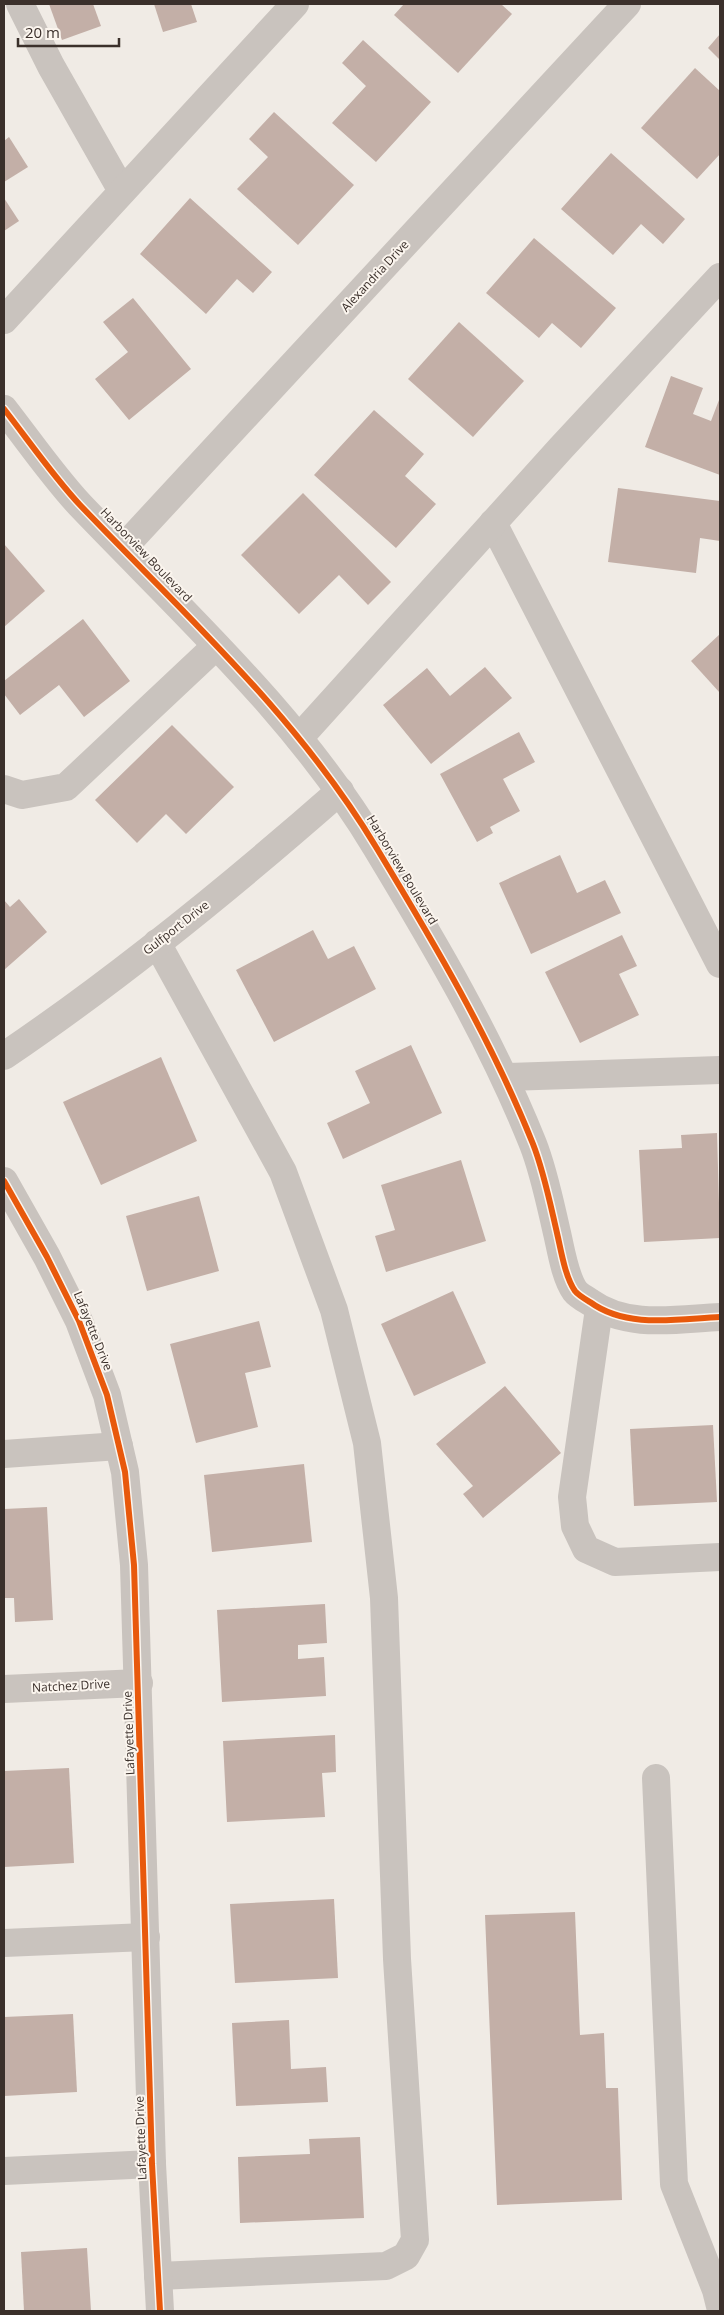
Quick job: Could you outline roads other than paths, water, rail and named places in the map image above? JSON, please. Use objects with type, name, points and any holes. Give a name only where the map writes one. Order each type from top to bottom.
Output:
[{"type":"street","points":[[20,4],[51,66],[122,191]]},
{"type":"street","points":[[4,320],[295,4]]},
{"type":"street","name":"Alexandria Drive","points":[[123,548],[627,4]]},
{"type":"street","points":[[299,738],[720,277]]},
{"type":"street","name":"Harborview Boulevard","points":[[4,409],[78,502],[216,646],[299,738],[340,791],[375,844],[469,1004],[506,1077],[535,1149],[550,1201],[563,1262],[575,1292],[599,1309],[639,1320],[720,1317]]},
{"type":"street","points":[[494,523],[652,836],[720,964]]},
{"type":"street","points":[[4,789],[22,795],[66,787],[216,646]]},
{"type":"street","name":"Gulfport Drive","points":[[4,1056],[157,943],[242,877],[340,791]]},
{"type":"street","points":[[157,943],[283,1172],[334,1310],[367,1443],[384,1598],[397,1959],[415,2240],[406,2256],[386,2266],[158,2276]]},
{"type":"street","points":[[506,1077],[720,1070]]},
{"type":"street","name":"Lafayette Drive","points":[[4,1181],[47,1257],[79,1321],[106,1395],[125,1472],[134,1565],[139,1683],[152,2164],[160,2311]]},
{"type":"street","points":[[599,1309],[572,1498],[575,1526],[586,1549],[616,1562],[720,1557]]},
{"type":"street","points":[[4,1454],[119,1446]]},
{"type":"street","name":"Natchez Drive","points":[[4,1690],[139,1683]]},
{"type":"street","points":[[656,1778],[674,2184],[716,2290],[720,2306]]},
{"type":"street","points":[[4,1942],[146,1937]]},
{"type":"street","points":[[4,2171],[152,2164]]}]
